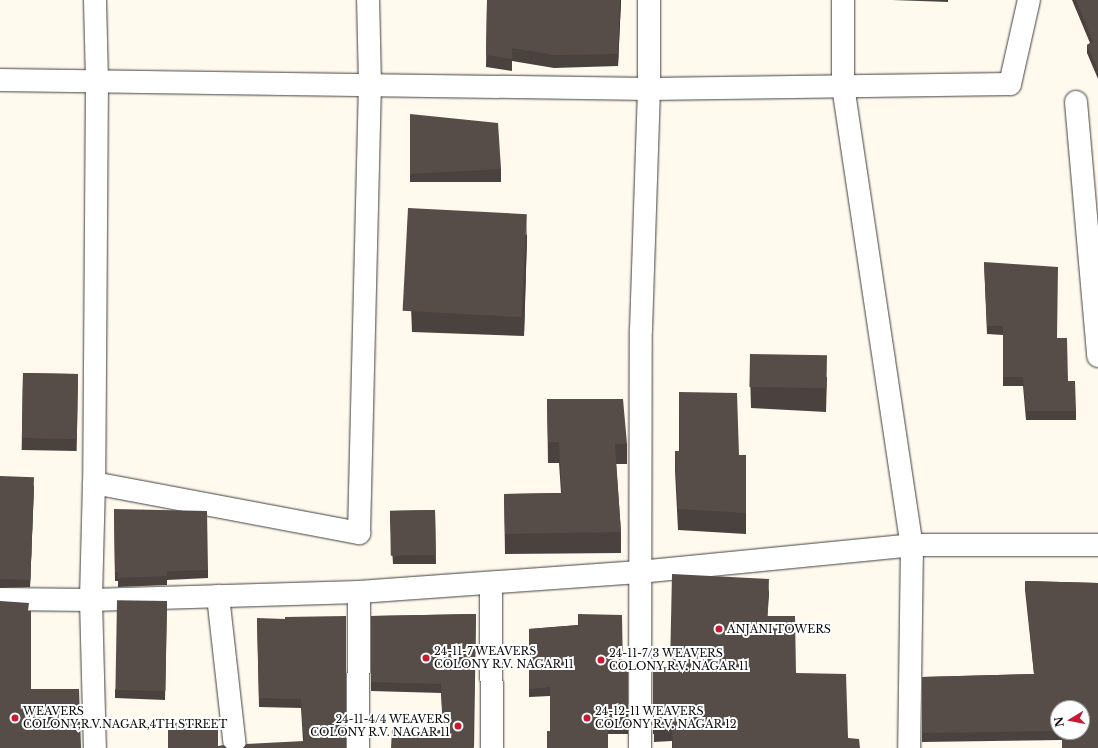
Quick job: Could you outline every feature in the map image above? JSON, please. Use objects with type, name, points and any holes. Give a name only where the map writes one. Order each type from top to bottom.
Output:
[{"type":"street","points":[[95,0],[97,80],[94,483],[91,600],[95,748]]},
{"type":"street","points":[[94,483],[358,533],[370,85],[368,0]]},
{"type":"street","points":[[640,748],[639,572],[641,330],[649,89],[649,0]]},
{"type":"street","points":[[843,0],[843,86],[912,545],[909,748]]},
{"type":"street","points":[[0,80],[97,80],[649,89],[1010,84],[1029,0]]},
{"type":"street","points":[[1076,102],[1098,356]]},
{"type":"street","points":[[0,599],[91,600],[359,592],[639,572],[912,545],[1098,544]]},
{"type":"street","points":[[491,583],[492,748]]},
{"type":"street","points":[[358,748],[359,592]]},
{"type":"street","points":[[218,596],[235,748]]},
{"type":"building","points":[[487,0],[620,0],[618,54],[554,55],[512,48],[512,59],[486,55]]},
{"type":"building","points":[[1076,0],[1098,0],[1098,70],[1087,45],[1093,42]]},
{"type":"building","points":[[410,114],[498,123],[501,169],[410,174]]},
{"type":"building","points":[[408,208],[527,214],[521,317],[403,311]]},
{"type":"building","points":[[984,262],[1058,267],[1057,338],[1067,338],[1068,381],[1075,381],[1076,411],[1026,411],[1023,377],[1003,377],[1003,326],[987,326]]},
{"type":"building","points":[[750,354],[827,355],[826,388],[749,387]]},
{"type":"building","points":[[23,373],[78,374],[77,439],[22,438]]},
{"type":"building","points":[[679,392],[737,393],[739,455],[746,455],[746,513],[678,509],[675,451],[680,451]]},
{"type":"building","points":[[547,399],[623,399],[627,444],[615,444],[621,532],[505,534],[504,494],[562,493],[559,442],[548,442]]},
{"type":"building","points":[[0,476],[34,477],[30,580],[0,579]]},
{"type":"building","points":[[114,509],[207,511],[208,570],[167,571],[167,576],[118,578],[118,572],[115,572]]},
{"type":"building","points":[[435,510],[436,555],[391,556],[390,511]]},
{"type":"building","points":[[672,574],[769,579],[767,616],[795,616],[796,673],[846,674],[848,738],[859,739],[860,748],[673,748],[672,729],[654,730],[653,722],[653,667],[670,667]]},
{"type":"building","points":[[1025,581],[1098,583],[1098,748],[1062,748],[1062,740],[1090,740],[1090,700],[1050,700],[1050,731],[922,733],[922,677],[1034,674]]},
{"type":"building","points":[[117,600],[167,601],[165,691],[115,690]]},
{"type":"building","points":[[0,601],[29,603],[28,611],[31,611],[31,689],[79,689],[81,748],[0,748]]},
{"type":"building","name":"24-11-7 WEAVERS COLONY R.V. NAGAR 11","points":[[476,614],[473,748],[391,748],[392,730],[443,730],[441,684],[371,682],[371,616]]},
{"type":"building","points":[[578,614],[622,615],[623,670],[628,670],[628,725],[608,726],[608,748],[547,748],[547,731],[550,731],[550,687],[529,689],[529,629],[579,625]]},
{"type":"building","points":[[346,616],[346,748],[243,748],[246,744],[304,741],[301,699],[259,698],[257,618],[285,619],[285,617]]},
{"type":"building","points":[[168,723],[218,723],[218,746],[224,745],[227,748],[168,748]]},
{"type":"place","name":"ANJANI TOWERS","points":[[719,629]]},
{"type":"place","name":"24-11-7 WEAVERS COLONY R.V. NAGAR 11","points":[[426,658]]},
{"type":"place","name":"24-11-7/3 WEAVERS COLONY R.V. NAGAR 11","points":[[601,660]]},
{"type":"place","name":"WEAVERS COLONY,R.V.NAGAR,4TH STREET","points":[[15,718]]},
{"type":"place","name":"24-12-11 WEAVERS COLONY R.V. NAGAR 12","points":[[587,718]]},
{"type":"place","name":"24-11-4/4 WEAVERS COLONY R.V. NAGAR 11","points":[[458,726]]}]
